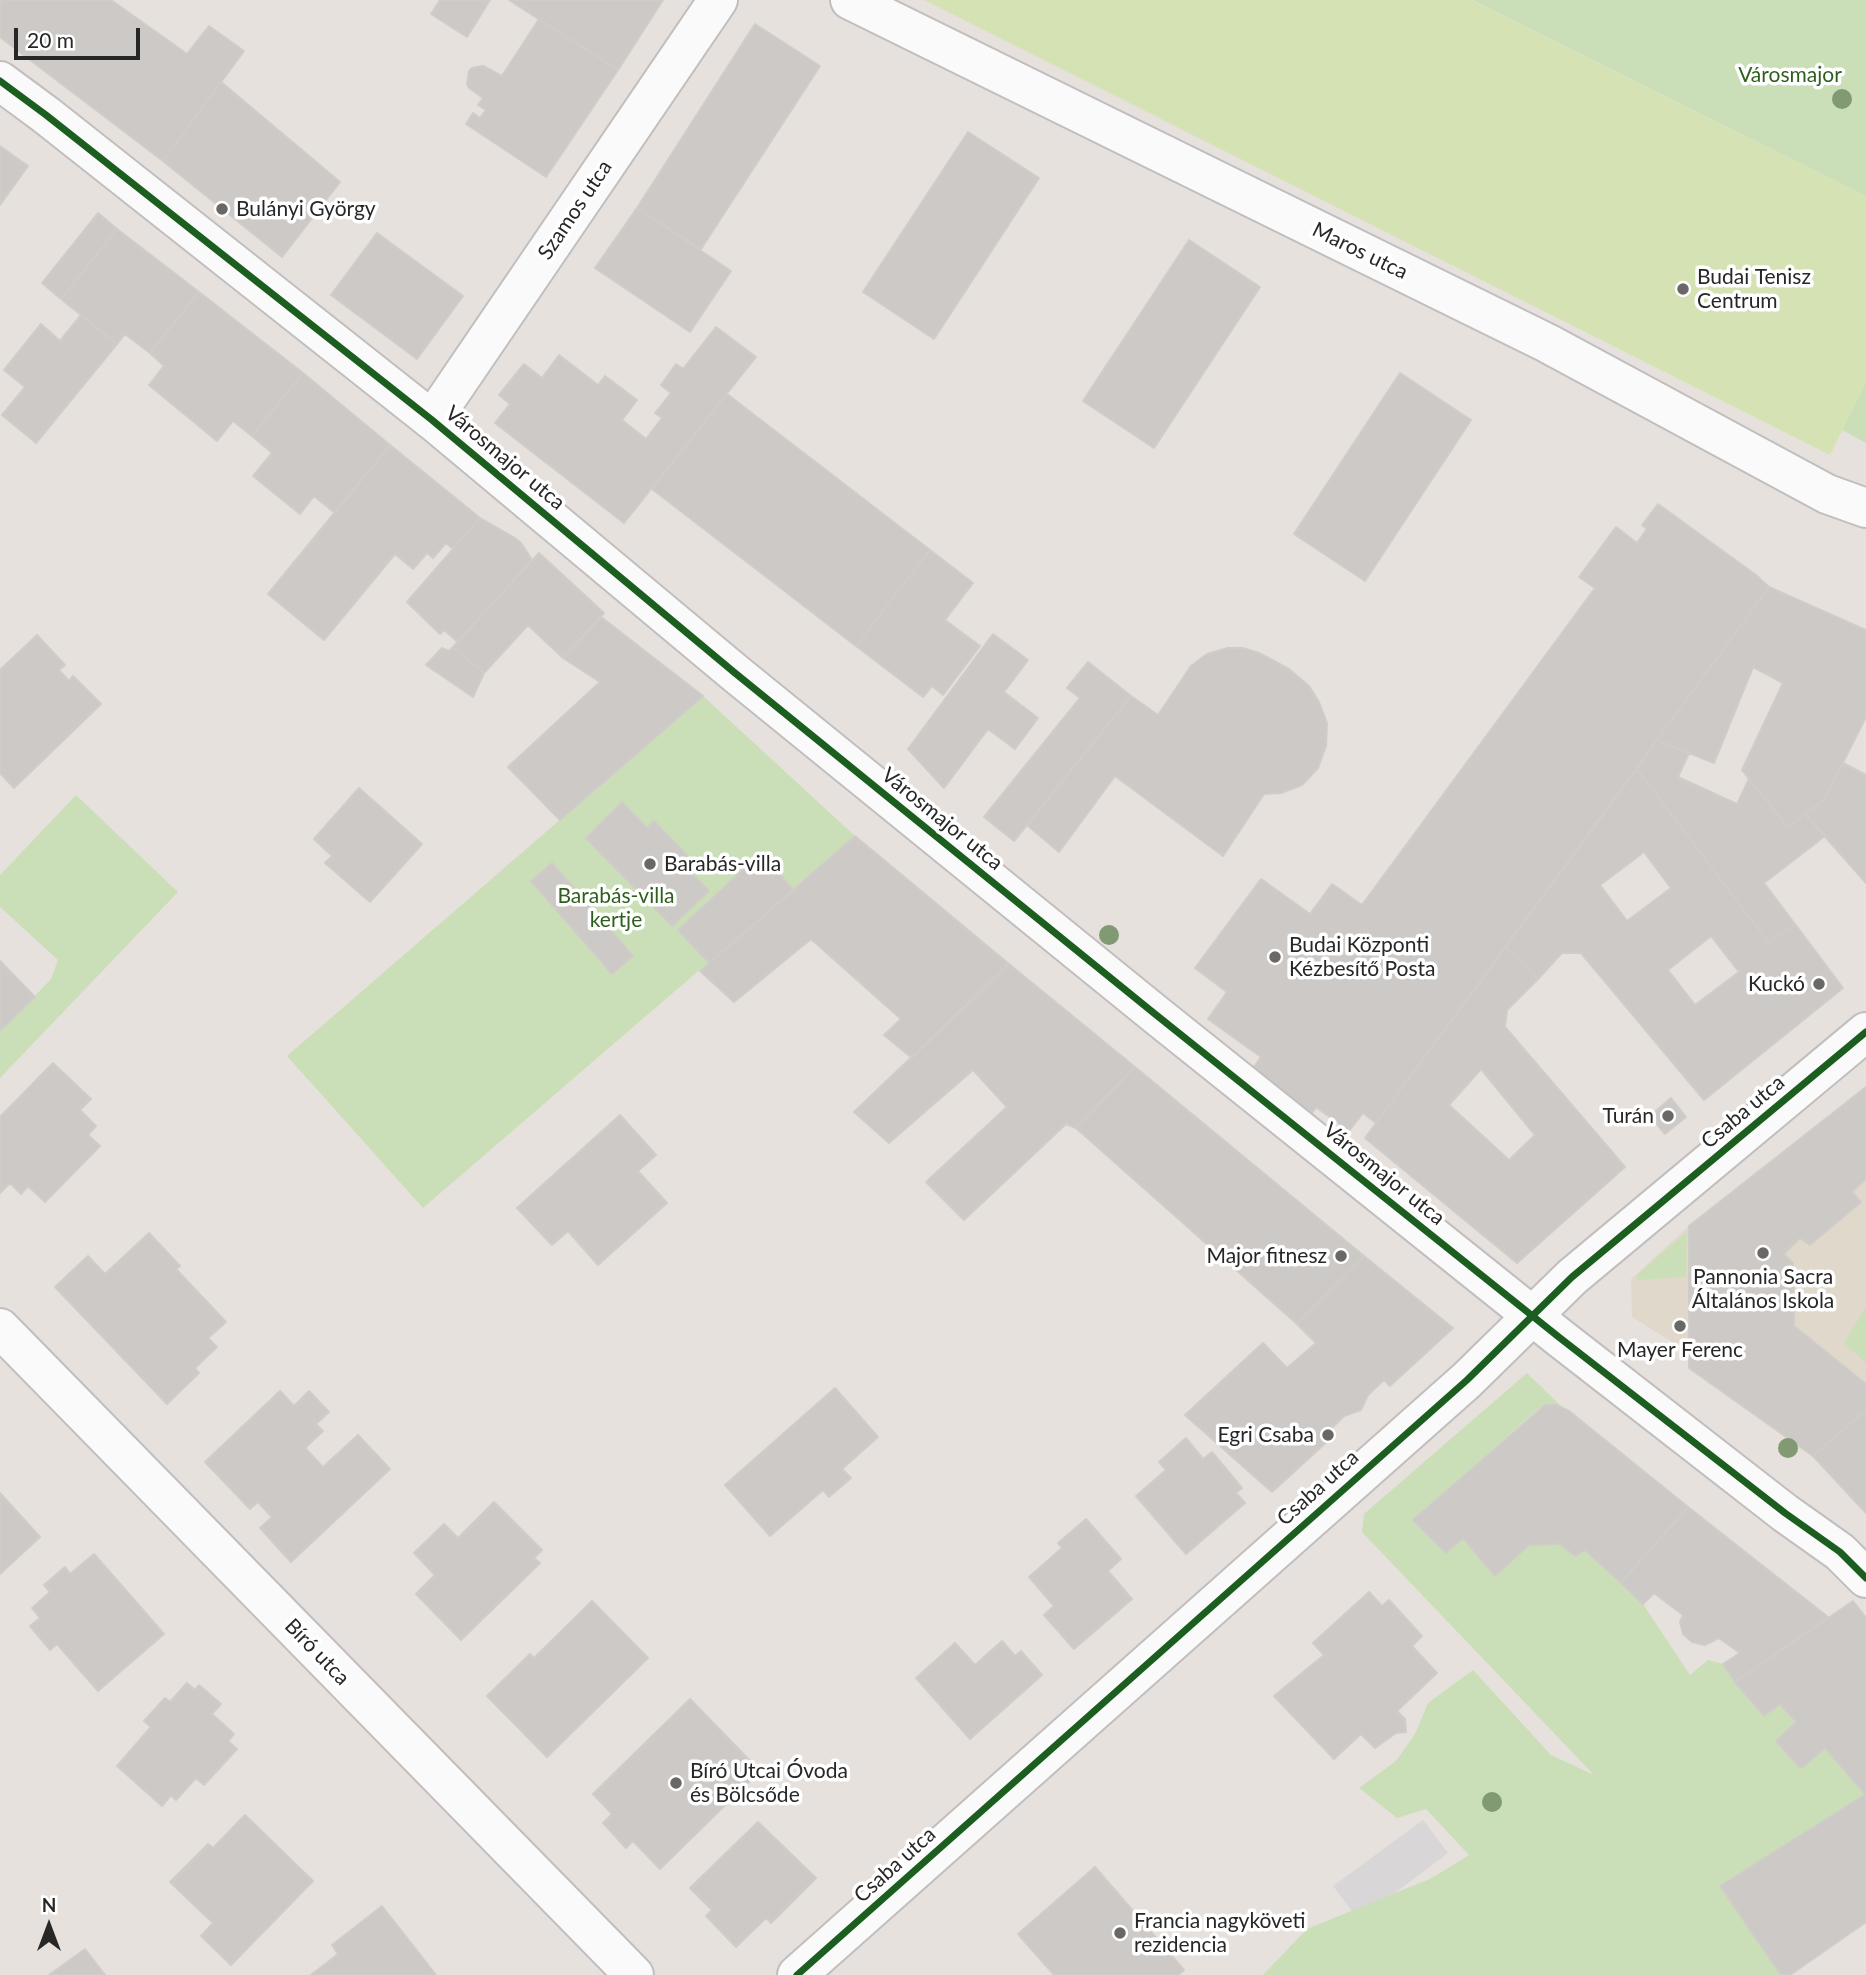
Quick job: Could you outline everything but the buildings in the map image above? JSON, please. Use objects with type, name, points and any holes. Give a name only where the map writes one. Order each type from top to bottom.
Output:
[{"type":"street","name":"Szamos utca","points":[[432,420],[718,0]]},
{"type":"street","name":"Maros utca","points":[[850,0],[1547,343],[1826,494],[1866,508]]},
{"type":"street","name":"Városmajor utca","points":[[0,81],[432,420],[892,802],[1532,1316],[1763,1496],[1840,1552],[1866,1578]]},
{"type":"street","name":"Csaba utca","points":[[797,1975],[1467,1380],[1572,1278],[1866,1032]]},
{"type":"street","name":"Bíró utca","points":[[0,1328],[634,1975]]},
{"type":"shaded area","name":"Pannonia Sacra Általános Iskola","points":[[1866,1087],[1866,1410],[1813,1456],[1689,1368],[1688,1352],[1632,1317],[1631,1279],[1689,1226]]},
{"type":"shaded area","points":[[1423,1820],[1448,1853],[1359,1920],[1333,1886]]},
{"type":"green space","name":"Budai Tenisz Centrum","points":[[924,0],[1471,0],[1866,196],[1866,382],[1830,455]]},
{"type":"green space","name":"Városmajor","points":[[1472,0],[1866,0],[1866,196]]},
{"type":"green space","points":[[1866,382],[1866,443],[1842,430]]},
{"type":"green space","name":"Barabás-villa kertje","points":[[703,696],[855,836],[423,1208],[287,1056]]},
{"type":"green space","points":[[76,795],[178,892],[0,1078],[0,1032],[51,979],[58,960],[0,907],[0,875]]},
{"type":"green space","points":[[1687,1232],[1686,1277],[1638,1280],[1637,1275]]},
{"type":"green space","points":[[1866,1307],[1866,1363],[1844,1343]]},
{"type":"green space","points":[[1527,1373],[1562,1407],[1545,1405],[1538,1409],[1413,1520],[1446,1553],[1463,1538],[1495,1576],[1529,1545],[1560,1544],[1575,1556],[1585,1550],[1643,1604],[1690,1675],[1708,1660],[1723,1664],[1764,1715],[1780,1704],[1796,1722],[1776,1741],[1798,1766],[1803,1767],[1825,1748],[1866,1795],[1720,1885],[1781,1975],[1263,1975],[1307,1929],[1432,1878],[1469,1855],[1426,1809],[1397,1818],[1359,1788],[1396,1761],[1415,1734],[1428,1703],[1473,1670],[1551,1755],[1594,1775],[1362,1532],[1364,1514]]},
{"type":"cycle path","points":[[0,81],[432,420],[735,673],[1155,1014],[1560,1338],[1785,1513],[1840,1552],[1866,1578]]},
{"type":"cycle path","points":[[797,1975],[1467,1380],[1572,1277],[1866,1032]]},
{"type":"place","name":"Bulányi György","points":[[222,209]]},
{"type":"place","name":"Budai Tenisz Centrum","points":[[1683,289]]},
{"type":"place","name":"Barabás-villa","points":[[650,864]]},
{"type":"place","name":"Budai Központi Kézbesítő Posta","points":[[1275,957]]},
{"type":"place","name":"Kuckó","points":[[1819,984]]},
{"type":"place","name":"Turán","points":[[1668,1116]]},
{"type":"place","name":"Pannonia Sacra Általános Iskola","points":[[1763,1253]]},
{"type":"place","name":"Major fitnesz","points":[[1341,1256]]},
{"type":"place","name":"Mayer Ferenc","points":[[1680,1326]]},
{"type":"place","name":"Egri Csaba","points":[[1328,1435]]},
{"type":"place","name":"Bíró Utcai Óvoda és Bölcsőde","points":[[676,1783]]},
{"type":"place","name":"Francia nagyköveti rezidencia","points":[[1120,1933]]}]
